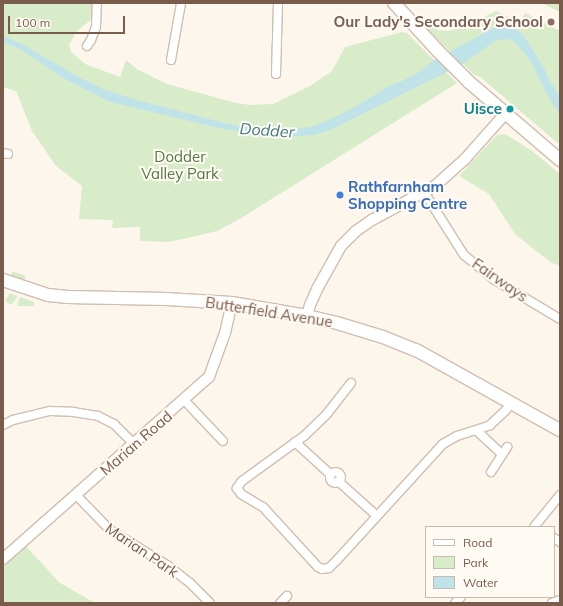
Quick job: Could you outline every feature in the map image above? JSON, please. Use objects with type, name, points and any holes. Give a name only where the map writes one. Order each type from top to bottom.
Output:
[{"type":"main road","points":[[394,3],[460,73],[505,114],[560,160]]},
{"type":"main road","name":"Butterfield Avenue","points":[[3,280],[48,294],[68,297],[166,299],[232,303],[307,316],[383,337],[416,350],[560,430]]},
{"type":"street","points":[[87,46],[96,27],[97,3]]},
{"type":"street","points":[[171,60],[182,3]]},
{"type":"street","points":[[276,74],[278,3]]},
{"type":"street","points":[[307,316],[317,289],[341,246],[356,231],[372,220],[435,186],[465,159],[505,114]]},
{"type":"street","name":"Fairways","points":[[424,192],[464,255],[496,280],[560,319]]},
{"type":"street","name":"Marian Road","points":[[3,560],[185,401],[209,378],[225,333],[232,303]]},
{"type":"street","points":[[352,382],[328,414],[295,442],[242,481],[237,488],[241,494],[263,507],[318,567],[322,569],[328,568],[443,444],[457,436],[477,431],[490,423],[510,401]]},
{"type":"street","points":[[185,401],[223,441]]},
{"type":"street","points":[[3,425],[13,420],[50,411],[73,412],[98,416],[114,424],[134,444]]},
{"type":"street","points":[[477,431],[505,451],[491,472]]},
{"type":"street","points":[[295,442],[330,474],[329,478],[331,481],[336,483],[338,481],[377,516]]},
{"type":"street","name":"Marian Park","points":[[76,495],[110,530],[167,565],[190,583],[210,603]]},
{"type":"street","points":[[536,526],[560,495]]},
{"type":"street","points":[[280,603],[287,596]]},
{"type":"street","points":[[552,603],[560,600]]},
{"type":"green space","name":"Dodder Valley Park","points":[[3,3],[93,3],[92,19],[77,31],[69,45],[71,52],[85,64],[120,77],[126,60],[137,69],[167,84],[236,103],[250,105],[273,104],[310,86],[332,71],[345,47],[402,32],[407,33],[457,83],[243,217],[217,231],[169,242],[140,241],[140,227],[112,228],[113,220],[79,219],[82,186],[56,166],[32,131],[16,91],[3,87]]},
{"type":"green space","points":[[541,3],[560,3],[560,12]]},
{"type":"green space","points":[[496,11],[520,22],[525,13],[560,31],[560,145],[480,77],[473,74],[423,25],[428,21],[437,30],[449,31],[467,25]]},
{"type":"green space","points":[[505,134],[531,150],[560,174],[560,266],[550,262],[515,234],[489,194],[459,176],[497,135]]},
{"type":"green space","points":[[12,271],[26,276],[24,281],[11,277]]},
{"type":"green space","points":[[10,293],[18,296],[11,305],[5,301]]},
{"type":"green space","points":[[20,297],[34,302],[34,306],[17,306]]},
{"type":"green space","points":[[22,542],[60,583],[95,603],[3,603],[3,558]]},
{"type":"water","name":"Dodder","points":[[507,25],[512,26],[521,33],[545,70],[549,81],[560,95],[560,114],[552,104],[530,60],[515,42],[508,39],[496,40],[463,64],[330,130],[314,135],[281,137],[223,129],[110,102],[63,78],[20,49],[3,42],[3,36],[24,45],[80,78],[106,90],[140,101],[233,125],[256,128],[297,128],[311,127],[329,120],[353,108],[389,86],[421,71],[431,62],[495,27]]},
{"type":"place","name":"Our Lady's Secondary School","points":[[551,22]]},
{"type":"place","name":"Uisce","points":[[510,109]]},
{"type":"place","name":"Rathfarnham Shopping Centre","points":[[340,195]]}]
